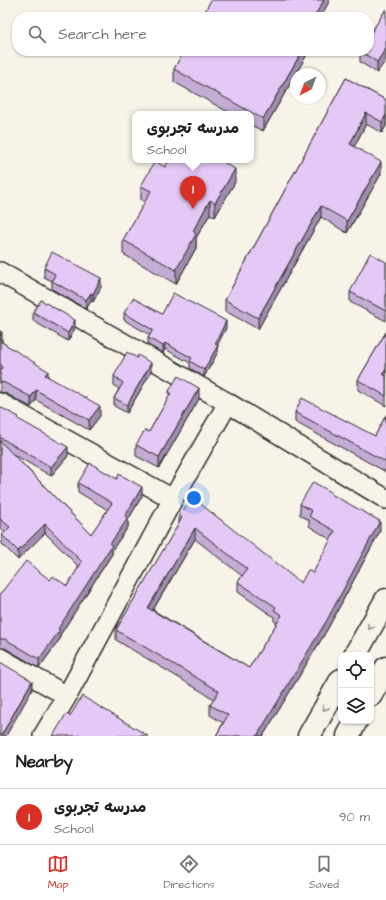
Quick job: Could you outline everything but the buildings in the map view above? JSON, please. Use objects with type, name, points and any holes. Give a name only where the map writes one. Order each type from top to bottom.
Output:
[{"type":"main road","points":[[357,652],[386,600]]},
{"type":"main road","points":[[374,689],[386,668]]},
{"type":"main road","points":[[310,736],[338,685]]},
{"type":"main road","points":[[348,736],[354,724]]},
{"type":"street","points":[[0,272],[228,402],[386,499]]},
{"type":"street","points":[[0,402],[173,499]]},
{"type":"street","points":[[42,736],[67,696],[173,499],[228,402]]},
{"type":"street","points":[[0,658],[67,696]]},
{"type":"place","name":"مدرسه تجربوى","points":[[193,209]]}]
